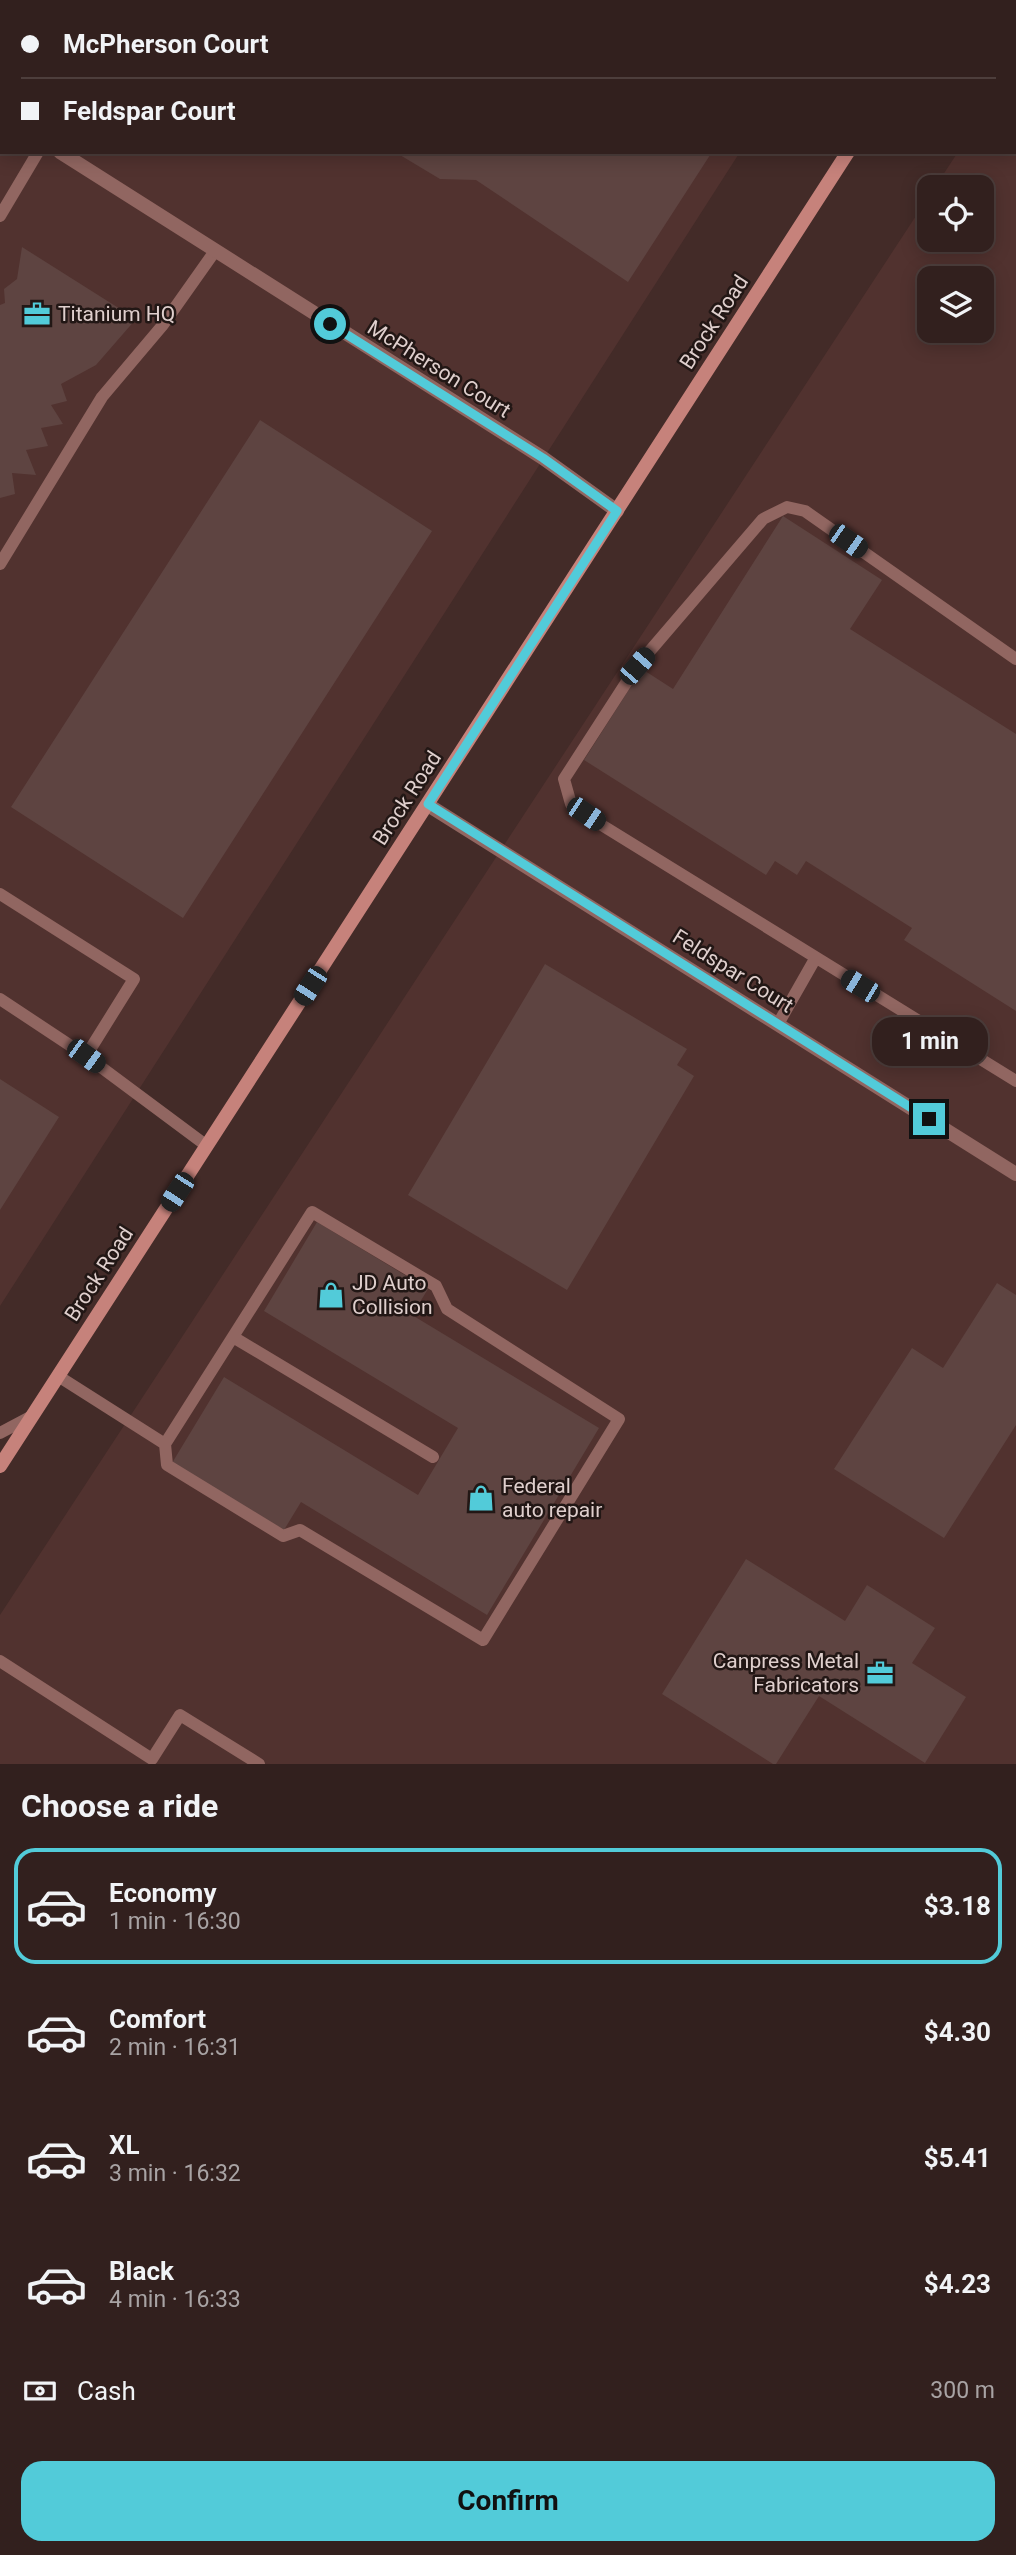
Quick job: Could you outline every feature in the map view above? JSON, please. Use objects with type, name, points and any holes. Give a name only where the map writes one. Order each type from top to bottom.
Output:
[{"type":"main road","name":"Brock Road","points":[[0,1466],[847,154]]},
{"type":"street","name":"McPherson Court","points":[[63,154],[543,458],[617,511]]},
{"type":"street","name":"Feldspar Court","points":[[428,804],[1016,1174]]},
{"type":"lane","points":[[0,216],[37,154]]},
{"type":"lane","points":[[0,564],[102,397],[162,326],[215,251]]},
{"type":"lane","points":[[1016,659],[805,511],[787,507],[763,519],[637,666],[564,779],[571,804],[815,959],[1016,1081]]},
{"type":"lane","points":[[0,894],[134,979],[86,1056]]},
{"type":"lane","points":[[778,1024],[815,959]]},
{"type":"lane","points":[[0,999],[86,1056],[207,1146]]},
{"type":"lane","points":[[312,1212],[436,1286],[447,1308],[619,1419],[483,1640],[300,1530],[283,1536],[166,1465],[165,1444],[312,1212]]},
{"type":"lane","points":[[233,1337],[433,1457]]},
{"type":"lane","points":[[58,1376],[165,1444]]},
{"type":"lane","points":[[0,1433],[32,1416]]},
{"type":"lane","points":[[0,1661],[152,1759],[180,1715],[259,1764]]},
{"type":"shaded area","points":[[0,154],[739,154],[0,1306]]},
{"type":"shaded area","points":[[957,154],[1016,154],[1016,1764],[0,1764],[0,1615],[917,214],[917,252],[994,252],[994,175],[943,175]]},
{"type":"building","points":[[398,154],[711,154],[628,282],[476,180],[440,179]]},
{"type":"building","points":[[22,247],[136,319],[96,365],[61,384],[67,401],[51,405],[63,424],[41,428],[48,446],[26,450],[36,475],[12,473],[15,494],[0,498],[0,305],[5,303],[4,289],[17,279]]},
{"type":"building","points":[[260,420],[432,531],[183,918],[11,807]]},
{"type":"building","points":[[783,516],[882,580],[850,629],[1016,734],[1016,1011],[904,940],[912,928],[806,861],[797,875],[775,861],[766,875],[584,760],[642,669],[673,689]]},
{"type":"building","points":[[545,964],[687,1049],[677,1065],[694,1076],[567,1290],[408,1195]]},
{"type":"building","points":[[0,1079],[59,1117],[0,1210]]},
{"type":"building","points":[[317,1222],[428,1289],[412,1315],[599,1428],[487,1615],[301,1502],[284,1530],[172,1463],[224,1377],[418,1495],[458,1428],[264,1311]]},
{"type":"building","points":[[997,1283],[1016,1295],[1016,1425],[944,1538],[834,1469],[912,1348],[943,1368]]},
{"type":"building","points":[[746,1559],[845,1621],[867,1585],[935,1628],[912,1663],[966,1697],[925,1763],[819,1696],[776,1764],[773,1764],[662,1694]]},
{"type":"place","name":"Titanium HQ","points":[[37,314]]},
{"type":"place","name":"JD Auto Collision","points":[[331,1295]]},
{"type":"place","name":"Federal auto repair","points":[[481,1498]]},
{"type":"place","name":"Canpress Metal Fabricators","points":[[880,1673]]},
{"type":"route","points":[[330,324],[543,458],[617,511],[428,804],[929,1119]]}]
